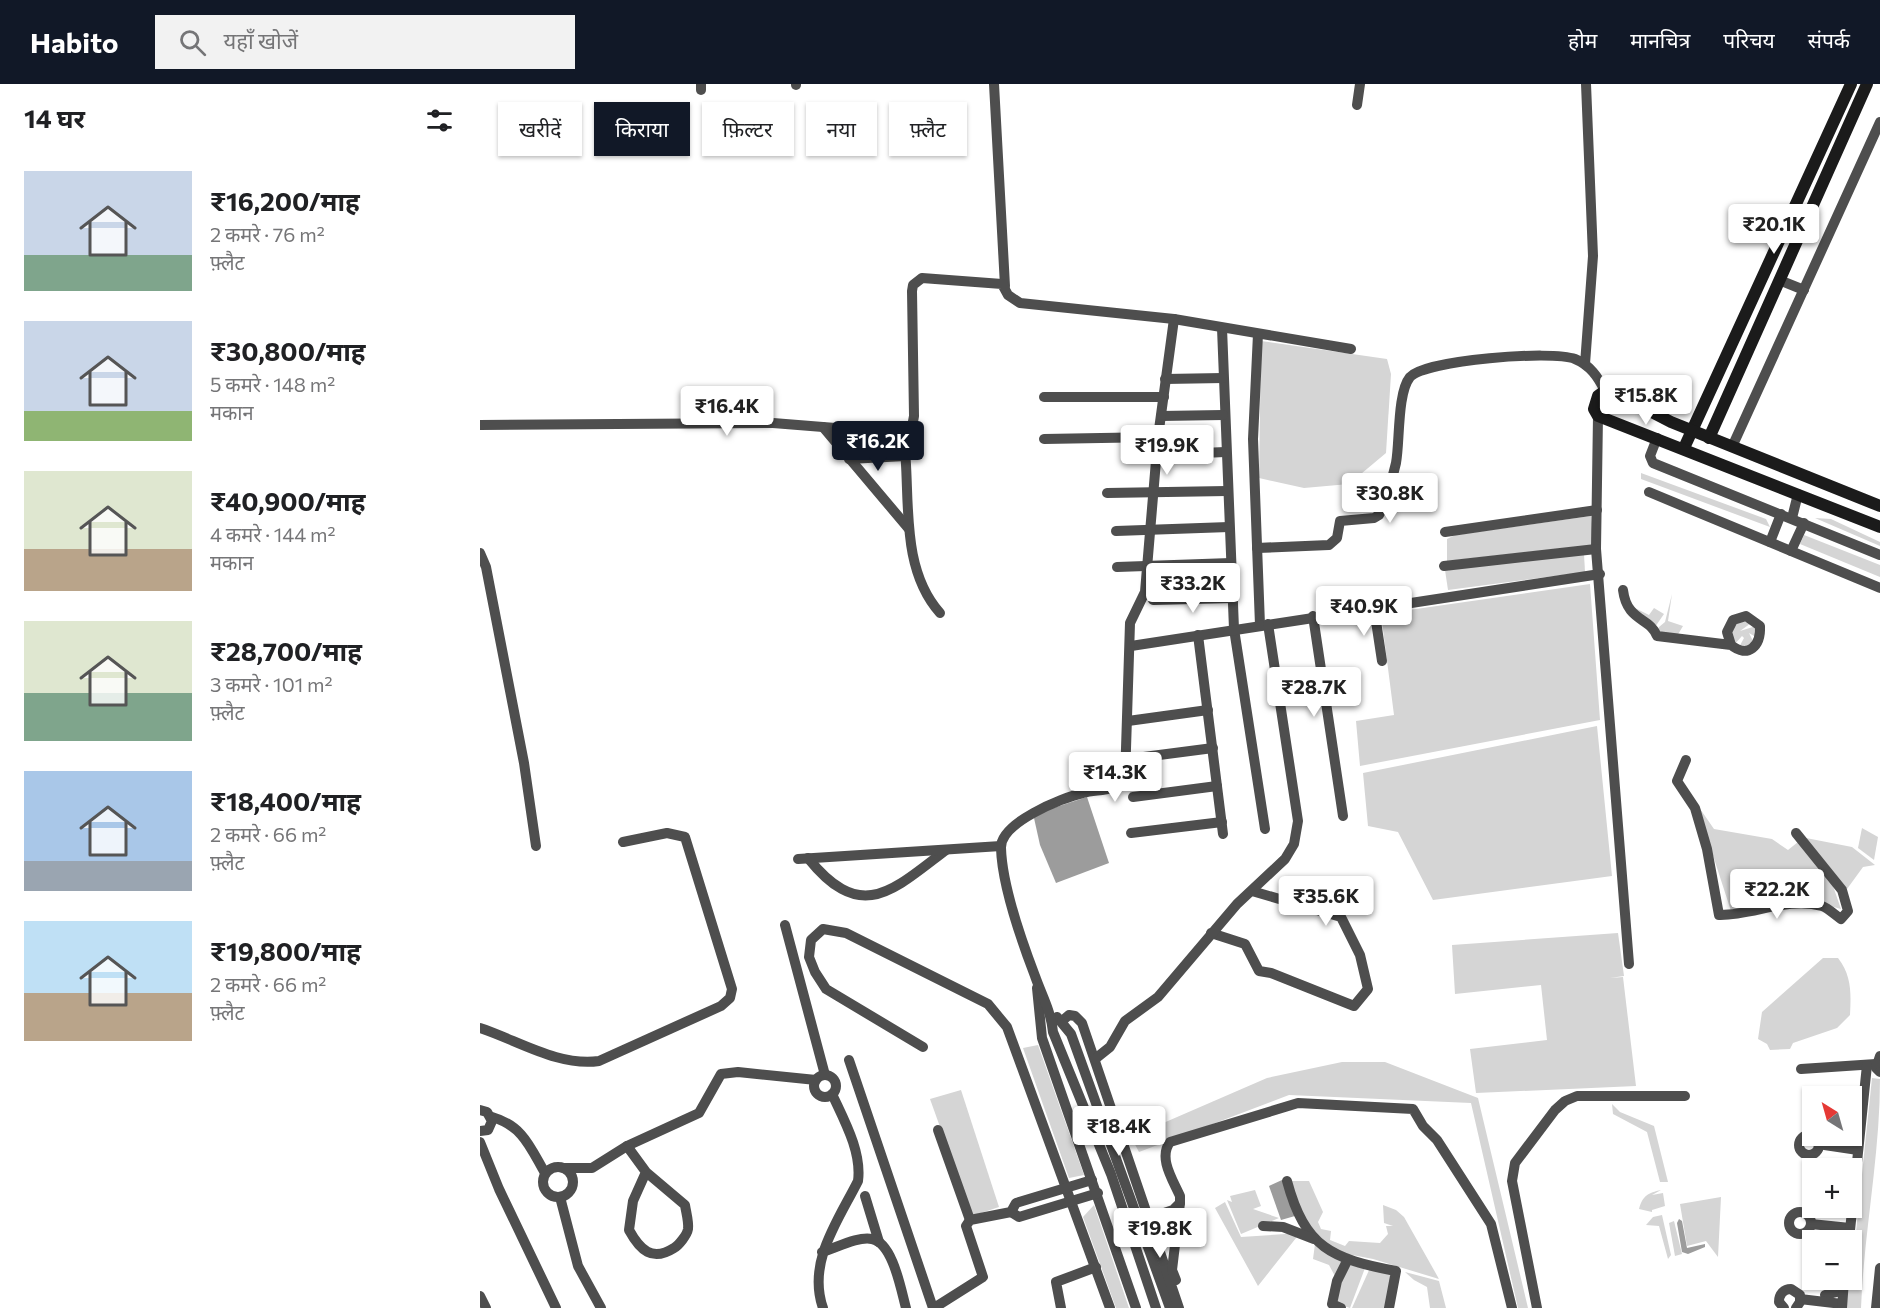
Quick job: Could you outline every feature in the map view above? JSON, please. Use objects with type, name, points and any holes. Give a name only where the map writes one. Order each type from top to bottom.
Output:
[{"type":"street","points":[[994,84],[1005,286],[1008,295],[1020,303],[1174,319],[1351,349]]},
{"type":"street","points":[[1357,105],[1360,84]]},
{"type":"street","points":[[1585,364],[1593,256],[1586,84]]},
{"type":"street","points":[[1684,448],[1851,84]]},
{"type":"street","points":[[1709,438],[1868,84]]},
{"type":"street","points":[[1732,447],[1880,122]]},
{"type":"street","points":[[940,613],[931,603],[918,570],[909,530],[904,439],[912,427],[914,416],[913,285],[922,278],[929,278],[1005,286]]},
{"type":"street","points":[[1779,280],[1804,290]]},
{"type":"street","points":[[1156,1308],[1111,1174],[1053,1032],[1052,1013],[1037,982],[1002,867],[1001,846],[1002,838],[1009,829],[1024,818],[1082,793],[1120,786],[1125,780],[1130,623],[1145,592],[1156,490],[1158,437],[1174,319]]},
{"type":"street","points":[[1222,328],[1225,452],[1234,629],[1265,829]]},
{"type":"street","points":[[1095,1059],[1110,1047],[1125,1021],[1158,997],[1211,933],[1286,859],[1298,832],[1264,625],[1257,548],[1253,438],[1258,334]]},
{"type":"street","points":[[1257,548],[1329,545],[1337,538],[1340,521],[1374,518],[1379,515],[1391,485],[1396,461],[1405,385],[1418,371],[1429,367],[1534,355],[1575,358],[1597,375],[1605,391]]},
{"type":"street","points":[[1165,379],[1223,378]]},
{"type":"street","points":[[1629,964],[1600,574],[1596,549],[1598,416],[1594,409],[1598,396],[1605,391],[1615,393],[1692,431],[1880,506]]},
{"type":"street","points":[[1044,397],[1164,397]]},
{"type":"street","points":[[1161,416],[1224,415]]},
{"type":"street","points":[[1598,416],[1880,527]]},
{"type":"street","points":[[480,425],[740,423],[898,434],[904,439]]},
{"type":"street","points":[[823,427],[909,530]]},
{"type":"street","points":[[1044,439],[1158,437]]},
{"type":"street","points":[[1657,438],[1650,456],[1653,463],[1880,555]]},
{"type":"street","points":[[1158,455],[1225,452]]},
{"type":"street","points":[[849,459],[905,456]]},
{"type":"street","points":[[1107,493],[1156,490],[1227,491]]},
{"type":"street","points":[[1649,492],[1880,588]]},
{"type":"street","points":[[1770,542],[1798,494]]},
{"type":"street","points":[[1445,532],[1597,510]]},
{"type":"street","points":[[1791,551],[1804,523]]},
{"type":"street","points":[[1116,531],[1229,527]]},
{"type":"street","points":[[1444,566],[1596,549]]},
{"type":"street","points":[[480,553],[486,567],[524,763],[536,846]]},
{"type":"street","points":[[1117,567],[1231,563]]},
{"type":"street","points":[[1131,646],[1313,616],[1600,574]]},
{"type":"street","points":[[1623,590],[1628,608],[1655,630],[1658,636],[1731,645]]},
{"type":"street","points":[[1154,600],[1233,598]]},
{"type":"street","points":[[1374,608],[1382,661]]},
{"type":"street","points":[[1313,616],[1343,816]]},
{"type":"street","points":[[1198,635],[1224,834]]},
{"type":"street","points":[[1128,721],[1208,710]]},
{"type":"street","points":[[1136,758],[1212,748]]},
{"type":"street","points":[[1686,760],[1677,781],[1695,808],[1719,915],[1736,916],[1782,904],[1822,906],[1841,919],[1848,911],[1842,890],[1796,833]]},
{"type":"street","points":[[1133,797],[1217,786]]},
{"type":"street","points":[[1131,833],[1222,822]]},
{"type":"street","points":[[480,1028],[518,1044],[584,1063],[599,1061],[721,1006],[730,998],[732,989],[728,973],[685,837],[667,833],[623,842]]},
{"type":"street","points":[[946,850],[901,884],[874,896],[845,893],[826,880],[803,858],[1001,846]]},
{"type":"street","points":[[1211,933],[1245,944],[1259,971],[1270,973],[1354,1006],[1368,989],[1360,955],[1341,917],[1252,891]]},
{"type":"street","points":[[546,1173],[554,1167],[592,1168],[627,1146],[699,1113],[721,1074],[738,1072],[820,1077],[832,1077],[836,1084],[832,1094],[825,1097],[818,1094],[814,1088],[820,1077],[785,925]]},
{"type":"street","points":[[923,1047],[826,989],[814,972],[809,957],[811,940],[823,929],[846,933],[988,1004],[999,1015],[1007,1027],[1110,1308]]},
{"type":"street","points":[[1037,982],[1042,1038],[1098,1193],[1136,1308]]},
{"type":"street","points":[[1052,1013],[1062,1021],[1071,1034],[1170,1308]]},
{"type":"street","points":[[1062,1021],[1069,1016],[1079,1017],[1179,1308]]},
{"type":"street","points":[[849,1060],[933,1308],[983,1277],[966,1226],[970,1220],[1011,1212],[1019,1217],[1098,1193]]},
{"type":"street","points":[[1801,1069],[1876,1064],[1858,1149],[1847,1228]]},
{"type":"street","points":[[823,1308],[818,1287],[822,1252],[858,1181],[860,1172],[847,1125],[832,1094]]},
{"type":"street","points":[[1537,1308],[1512,1181],[1515,1163],[1555,1110],[1577,1096],[1685,1096]]},
{"type":"street","points":[[1186,1308],[1172,1270],[1180,1196],[1164,1158],[1165,1149],[1170,1142],[1298,1103],[1413,1108],[1423,1126],[1437,1140],[1491,1224],[1512,1308]]},
{"type":"street","points":[[480,1110],[517,1128],[546,1173],[544,1188],[550,1195],[560,1197],[569,1193],[573,1184],[571,1174],[563,1168]]},
{"type":"street","points":[[480,1131],[490,1127],[492,1117]]},
{"type":"street","points":[[1093,1130],[1105,1126]]},
{"type":"street","points":[[938,1130],[970,1220]]},
{"type":"street","points":[[480,1142],[508,1209],[556,1308]]},
{"type":"street","points":[[627,1146],[646,1172],[685,1205],[688,1230],[678,1245],[662,1255],[652,1254],[642,1248],[629,1230],[633,1201],[646,1172]]},
{"type":"street","points":[[1834,1146],[1858,1149]]},
{"type":"street","points":[[1845,1152],[1851,1154],[1853,1158]]},
{"type":"street","points":[[1011,1212],[1016,1203],[1092,1180]]},
{"type":"street","points":[[1287,1181],[1294,1208],[1319,1244]]},
{"type":"street","points":[[865,1196],[879,1242],[889,1252],[906,1308]]},
{"type":"street","points":[[560,1197],[578,1266],[601,1308]]},
{"type":"street","points":[[1149,1218],[1173,1210],[1180,1203]]},
{"type":"street","points":[[1847,1218],[1847,1228]]},
{"type":"street","points":[[1811,1224],[1847,1228]]},
{"type":"street","points":[[1263,1226],[1294,1230],[1312,1237],[1319,1244],[1347,1261],[1396,1271],[1389,1308]]},
{"type":"street","points":[[822,1252],[863,1240],[879,1242]]},
{"type":"street","points":[[1341,1308],[1332,1304],[1337,1281],[1347,1261]]},
{"type":"street","points":[[1061,1308],[1056,1282],[1095,1267]]},
{"type":"street","points":[[1876,1308],[1880,1268]]},
{"type":"street","points":[[1784,1308],[1779,1299],[1785,1290],[1795,1290],[1798,1303],[1842,1306],[1844,1290]]},
{"type":"street","points":[[1825,1295],[1837,1290]]},
{"type":"street","points":[[480,1296],[486,1308]]},
{"type":"shaded area","points":[[1261,341],[1387,359],[1391,374],[1386,453],[1349,484],[1304,488],[1259,478]]},
{"type":"shaded area","points":[[1641,473],[1766,519],[1770,527],[1641,479]]},
{"type":"shaded area","points":[[1591,516],[1593,545],[1447,561],[1447,539],[1455,535]]},
{"type":"shaded area","points":[[1815,518],[1831,519],[1880,542],[1880,546]]},
{"type":"shaded area","points":[[1804,535],[1880,565],[1880,577],[1800,544]]},
{"type":"shaded area","points":[[1584,554],[1585,572],[1448,590],[1445,570]]},
{"type":"shaded area","points":[[1590,584],[1600,720],[1360,766],[1356,721],[1394,715],[1381,614]]},
{"type":"shaded area","points":[[1672,594],[1668,621],[1683,626],[1677,636],[1659,634],[1659,627],[1665,622]]},
{"type":"shaded area","points":[[1629,605],[1649,615],[1654,608],[1664,614],[1655,627]]},
{"type":"shaded area","points":[[1754,621],[1740,631],[1756,626],[1759,639],[1749,633],[1755,645],[1738,649],[1744,638],[1742,636],[1734,645],[1729,639],[1733,622]]},
{"type":"shaded area","points":[[1597,726],[1612,876],[1433,900],[1398,832],[1368,826],[1363,773]]},
{"type":"shaded area","points":[[1087,797],[1109,863],[1056,883],[1040,845],[1034,818],[1038,813]]},
{"type":"shaded area","points":[[1696,803],[1714,829],[1772,839],[1788,850],[1798,842],[1833,886],[1841,909],[1816,902],[1731,911]]},
{"type":"shaded area","points":[[1862,828],[1878,837],[1874,860],[1858,848]]},
{"type":"shaded area","points":[[1806,838],[1852,847],[1875,865],[1863,867],[1847,889]]},
{"type":"shaded area","points":[[1618,933],[1624,976],[1610,978],[1623,977],[1636,1086],[1476,1093],[1470,1049],[1547,1040],[1541,985],[1455,994],[1452,945]]},
{"type":"shaded area","points":[[1823,958],[1838,958],[1843,965],[1850,992],[1850,1015],[1837,1028],[1793,1043],[1790,1049],[1770,1050],[1767,1044],[1758,1039],[1762,1012]]},
{"type":"shaded area","points":[[1038,1045],[1084,1175],[1069,1178],[1023,1048]]},
{"type":"shaded area","points":[[1342,1062],[1385,1062],[1478,1098],[1528,1308],[1518,1308],[1471,1103],[1289,1095],[1139,1152],[1131,1137],[1267,1078]]},
{"type":"shaded area","points":[[1872,1078],[1880,1079],[1875,1165],[1861,1308],[1845,1308],[1848,1290],[1862,1290],[1862,1230],[1856,1230],[1857,1218],[1862,1218],[1862,1174]]},
{"type":"shaded area","points":[[961,1090],[999,1207],[972,1216],[930,1099]]},
{"type":"shaded area","points":[[1612,1104],[1620,1112],[1654,1126],[1668,1182],[1660,1182],[1647,1132],[1613,1114]]},
{"type":"shaded area","points":[[1282,1180],[1295,1216],[1281,1220],[1269,1186]]},
{"type":"shaded area","points":[[1289,1181],[1309,1181],[1323,1212],[1318,1222],[1321,1229],[1331,1231],[1330,1240],[1345,1246],[1349,1241],[1380,1243],[1388,1234],[1386,1226],[1393,1226],[1384,1223],[1383,1205],[1396,1210],[1404,1217],[1439,1279],[1373,1259],[1332,1251],[1305,1220]]},
{"type":"shaded area","points":[[1255,1190],[1261,1206],[1253,1209],[1279,1218],[1241,1234],[1227,1200],[1232,1202],[1230,1196]]},
{"type":"shaded area","points":[[1661,1190],[1652,1195],[1663,1193],[1665,1206],[1652,1210],[1652,1212],[1639,1209],[1647,1195]]},
{"type":"shaded area","points":[[1721,1197],[1718,1257],[1706,1241],[1687,1246],[1680,1204]]},
{"type":"shaded area","points":[[1225,1202],[1241,1237],[1300,1233],[1258,1286],[1215,1208]]},
{"type":"shaded area","points":[[1094,1205],[1129,1308],[1116,1308],[1083,1217]]},
{"type":"shaded area","points":[[1662,1215],[1671,1255],[1668,1259],[1659,1226],[1646,1225],[1653,1217]]},
{"type":"shaded area","points":[[1679,1219],[1682,1221],[1687,1248],[1705,1244],[1705,1247],[1688,1254],[1682,1252],[1677,1223]]},
{"type":"shaded area","points":[[1674,1221],[1682,1254],[1675,1256],[1669,1223]]},
{"type":"shaded area","points":[[1315,1244],[1345,1263],[1336,1278],[1329,1265],[1313,1259]]},
{"type":"shaded area","points":[[1351,1264],[1365,1268],[1350,1308],[1334,1303],[1338,1285]]},
{"type":"shaded area","points":[[1370,1268],[1395,1271],[1388,1308],[1352,1308]]},
{"type":"shaded area","points":[[1405,1272],[1439,1281],[1446,1308],[1430,1308],[1427,1287]]}]
